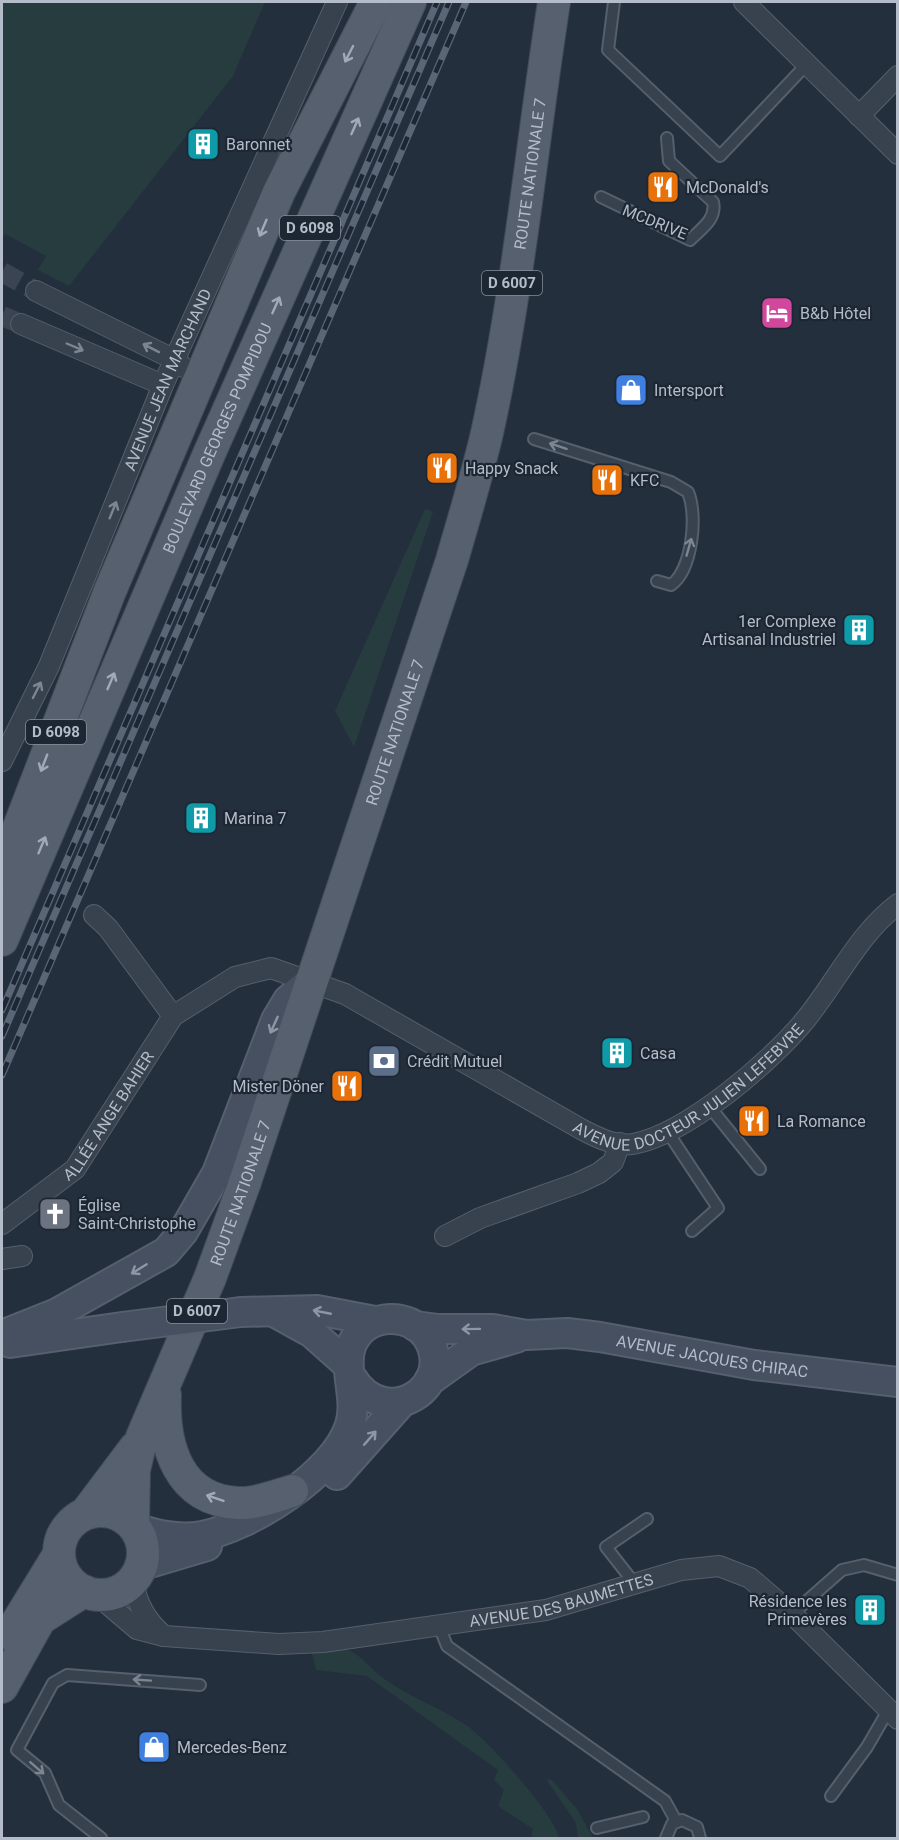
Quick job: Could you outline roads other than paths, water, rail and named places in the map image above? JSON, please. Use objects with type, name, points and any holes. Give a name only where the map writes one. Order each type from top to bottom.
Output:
[{"type":"main road","name":"D 6098","points":[[2,940],[12,881],[14,840],[106,602],[279,192],[376,2]]},
{"type":"main road","name":"BOULEVARD GEORGES POMPIDOU","points":[[12,881],[209,454],[410,2]]},
{"type":"main road","name":"ROUTE NATIONALE 7","points":[[86,1513],[142,1437],[165,1388],[210,1278],[246,1182],[384,741],[452,560],[487,432],[511,293],[554,2]]},
{"type":"main road","points":[[200,380],[211,419],[209,454]]},
{"type":"main road","points":[[2,1335],[57,1313],[166,1252],[183,1232],[217,1173],[276,1020],[288,1000],[310,981]]},
{"type":"main road","points":[[2,1650],[58,1556],[60,1542],[66,1529],[86,1513],[111,1512],[134,1527],[168,1537],[200,1536],[232,1528],[322,1470],[342,1444],[350,1424],[350,1371],[354,1339],[363,1328],[375,1321],[388,1318],[403,1320],[415,1326],[426,1337],[433,1351],[434,1366],[429,1381],[416,1396],[400,1403],[381,1403],[369,1398],[359,1389],[350,1371],[312,1333],[269,1310]]},
{"type":"main road","points":[[2,1345],[122,1327],[269,1310],[317,1310],[375,1321]]},
{"type":"main road","name":"AVENUE JACQUES CHIRAC","points":[[415,1326],[438,1329],[493,1329],[527,1335],[567,1333],[754,1365],[897,1382]]},
{"type":"main road","name":"AVENUE JACQUES CHIRAC","points":[[429,1381],[471,1351],[527,1335]]},
{"type":"main road","points":[[165,1388],[164,1424],[173,1459],[187,1481],[216,1500],[240,1503],[292,1491]]},
{"type":"main road","points":[[2,1687],[40,1619],[91,1593],[117,1591],[137,1573],[255,1528],[299,1505],[337,1475],[400,1403]]},
{"type":"main road","name":"ROUTE NATIONALE 7","points":[[134,1527],[134,1470],[142,1437]]},
{"type":"main road","points":[[134,1527],[142,1546],[137,1573]]},
{"type":"main road","points":[[58,1556],[66,1577],[91,1593]]},
{"type":"street","name":"AVENUE JEAN MARCHAND","points":[[2,761],[49,666],[163,385],[337,2]]},
{"type":"street","points":[[744,2],[897,154]]},
{"type":"street","points":[[859,116],[897,76]]},
{"type":"street","points":[[36,291],[175,360],[200,380]]},
{"type":"street","points":[[21,324],[163,385],[174,441]]},
{"type":"street","name":"AVENUE DOCTEUR JULIEN LEFEBVRE","points":[[173,1017],[235,977],[271,968],[345,994],[581,1130],[620,1143],[632,1144],[668,1131],[709,1106],[771,1058],[806,1019],[864,937],[896,908]]},
{"type":"street","points":[[94,915],[108,928],[173,1017]]},
{"type":"street","name":"ALLÉE ANGE BAHIER","points":[[2,1224],[75,1169],[173,1017]]},
{"type":"street","points":[[445,1236],[480,1218],[578,1184],[599,1173],[613,1162],[620,1143]]},
{"type":"street","points":[[2,1259],[22,1256]]},
{"type":"street","name":"AVENUE DES BAUMETTES","points":[[91,1593],[137,1629],[164,1636],[279,1644],[323,1642],[546,1610],[681,1570],[718,1566],[750,1578],[792,1614],[893,1714]]},
{"type":"street","points":[[137,1573],[140,1606],[152,1626],[164,1636]]},
{"type":"lane","points":[[614,2],[608,50],[720,156],[807,64]]},
{"type":"lane","name":"MCDRIVE","points":[[601,197],[690,240],[713,216],[715,209],[713,202],[669,161],[667,138]]},
{"type":"lane","points":[[534,439],[671,482],[688,492],[694,510],[692,537],[680,579],[671,585],[657,581]]},
{"type":"lane","points":[[709,1106],[760,1169]]},
{"type":"lane","points":[[668,1131],[718,1208],[692,1231]]},
{"type":"lane","points":[[635,1584],[606,1547],[647,1519]]},
{"type":"lane","points":[[792,1614],[842,1570],[864,1565],[897,1575]]},
{"type":"lane","points":[[439,1626],[447,1646],[665,1801],[676,1821]]},
{"type":"lane","points":[[101,1839],[58,1805],[45,1773],[17,1750],[53,1683],[66,1675],[87,1674],[200,1685]]},
{"type":"lane","points":[[831,1796],[893,1714]]},
{"type":"lane","points":[[597,1828],[643,1817]]},
{"type":"lane","points":[[666,1839],[668,1829],[676,1821]]},
{"type":"lane","points":[[676,1821],[693,1823],[699,1832],[700,1839]]},
{"type":"tunnel","points":[[2,272],[36,291]]},
{"type":"tunnel","points":[[2,316],[21,324]]},
{"type":"railway","points":[[2,1010],[437,2]]},
{"type":"railway","points":[[2,1036],[449,2]]},
{"type":"railway","points":[[2,1075],[466,2]]},
{"type":"place","name":"Baronnet","points":[[203,144]]},
{"type":"place","name":"McDonald's","points":[[663,187]]},
{"type":"place","name":"B&b Hôtel","points":[[777,313]]},
{"type":"place","name":"Intersport","points":[[631,390]]},
{"type":"place","name":"Happy Snack","points":[[442,468]]},
{"type":"place","name":"KFC","points":[[607,480]]},
{"type":"place","name":"1er Complexe Artisanal Industriel","points":[[859,630]]},
{"type":"place","name":"Marina 7","points":[[201,818]]},
{"type":"place","name":"Casa","points":[[617,1053]]},
{"type":"place","name":"Crédit Mutuel","points":[[384,1061]]},
{"type":"place","name":"Mister Döner","points":[[347,1086]]},
{"type":"place","name":"La Romance","points":[[754,1121]]},
{"type":"place","name":"Église Saint-Christophe","points":[[55,1214]]},
{"type":"place","name":"Résidence les Primevères","points":[[870,1610]]},
{"type":"place","name":"Mercedes-Benz","points":[[154,1747]]}]
